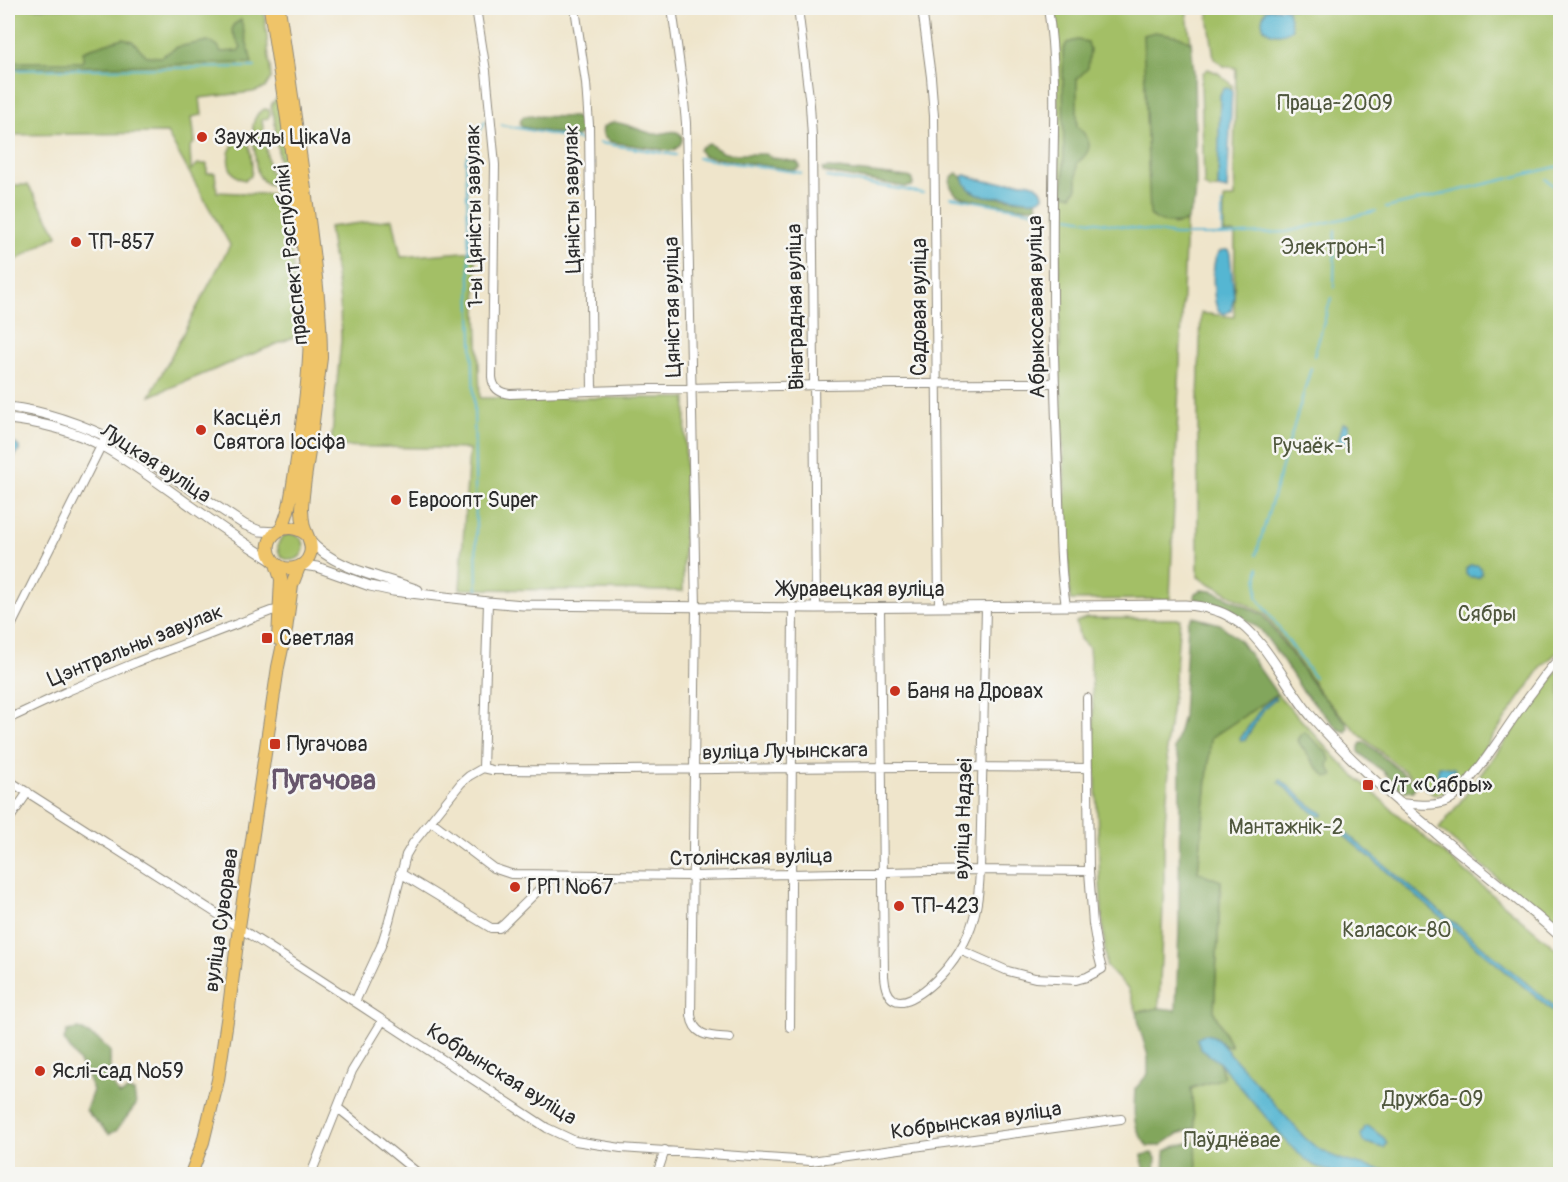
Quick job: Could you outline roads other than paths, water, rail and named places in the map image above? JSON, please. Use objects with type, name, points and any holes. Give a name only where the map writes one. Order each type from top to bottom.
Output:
[{"type":"main road","name":"праспект Рэспублікі","points":[[270,8],[288,130],[311,318],[311,354],[288,515],[270,543],[269,549],[275,563]]},
{"type":"main road","name":"праспект Рэспублікі","points":[[279,8],[296,117],[320,319],[321,358],[303,486],[302,516],[311,547],[307,561],[300,566]]},
{"type":"main road","points":[[279,530],[295,528],[302,530],[308,537]]},
{"type":"main road","points":[[275,563],[287,569],[300,566]]},
{"type":"main road","name":"вуліца Суворава","points":[[275,563],[281,579],[278,668]]},
{"type":"main road","name":"вуліца Суворава","points":[[191,1174],[203,1142],[218,1080],[278,668],[292,585],[300,566]]},
{"type":"street","name":"1-ы Цяністы завулак","points":[[476,8],[486,71],[495,165],[492,377],[496,388],[510,394],[592,390]]},
{"type":"street","name":"Цяністы завулак","points":[[575,8],[586,83],[589,125],[592,390]]},
{"type":"street","name":"Цяністая вуліца","points":[[672,8],[686,123],[692,387],[696,608],[692,1019],[700,1033],[730,1038]]},
{"type":"street","name":"Вінаградная вуліца","points":[[798,8],[812,137],[816,608]]},
{"type":"street","name":"Садовая вуліца","points":[[922,8],[934,116],[939,607]]},
{"type":"street","name":"Абрыкосавая вуліца","points":[[1048,8],[1052,32],[1054,76],[1054,383],[1062,581],[1066,606]]},
{"type":"street","points":[[592,390],[1054,383]]},
{"type":"street","name":"Луцкая вуліца","points":[[8,407],[50,415],[106,436],[122,444],[245,525],[260,531],[279,530]]},
{"type":"street","name":"Луцкая вуліца","points":[[8,419],[38,423],[101,446],[150,476],[275,563]]},
{"type":"street","points":[[8,632],[106,436]]},
{"type":"street","name":"Журавецкая вуліца","points":[[308,537],[325,555],[339,562],[431,595]]},
{"type":"street","name":"Журавецкая вуліца","points":[[300,566],[324,569],[370,586],[393,591],[488,602],[544,605],[696,608],[1201,606],[1224,614],[1241,624],[1270,658],[1312,717],[1345,753],[1399,803],[1560,936]]},
{"type":"street","points":[[355,1002],[381,946],[403,862],[409,849],[465,779],[483,768],[488,602]]},
{"type":"street","points":[[790,1027],[793,607]]},
{"type":"street","points":[[880,607],[882,873]]},
{"type":"street","name":"вуліца Надзеі","points":[[882,873],[885,982],[892,998],[903,1002],[915,998],[942,974],[960,950],[975,912],[980,870],[986,607]]},
{"type":"street","name":"Цэнтральны завулак","points":[[8,719],[137,662],[271,611],[279,610]]},
{"type":"street","points":[[1399,803],[1436,804],[1459,793],[1486,759],[1539,682],[1560,658]]},
{"type":"street","points":[[960,950],[1016,974],[1035,978],[1076,980],[1102,969],[1093,924],[1089,872],[1087,698]]},
{"type":"street","name":"вуліца Лучынскага","points":[[483,768],[558,771],[883,767],[1088,768]]},
{"type":"street","name":"Кобрынская вуліца","points":[[8,780],[239,927],[547,1128],[575,1141],[610,1146],[811,1161],[1121,1119]]},
{"type":"street","points":[[8,821],[28,792]]},
{"type":"street","name":"Столінская вуліца","points":[[430,821],[499,871],[511,874],[693,876],[980,870],[1089,872]]},
{"type":"street","points":[[400,873],[496,929],[503,925],[554,875]]},
{"type":"street","points":[[311,1174],[352,1071],[383,1020]]},
{"type":"street","points":[[338,1108],[419,1174]]},
{"type":"street","points":[[657,1174],[664,1150]]},
{"type":"water","points":[[1282,8],[1288,10],[1292,29],[1273,34],[1264,28],[1263,17],[1266,10]]},
{"type":"water","points":[[1223,89],[1232,90],[1227,190],[1218,188],[1220,95]]},
{"type":"water","points":[[965,175],[990,182],[1031,183],[1042,190],[1043,197],[1028,200],[982,195],[968,188],[963,177]]},
{"type":"water","points":[[1228,250],[1230,254],[1234,297],[1231,310],[1225,314],[1219,312],[1217,308],[1213,284],[1215,260],[1219,252]]},
{"type":"water","points":[[1343,423],[1348,424],[1349,429],[1348,442],[1345,444],[1338,441]]},
{"type":"water","points":[[8,441],[12,441],[19,447],[19,451],[8,464]]},
{"type":"water","points":[[1470,565],[1477,565],[1481,568],[1482,573],[1479,577],[1469,577],[1466,574],[1466,569]]},
{"type":"water","points":[[1275,697],[1276,699],[1264,709],[1245,740],[1241,741],[1240,739],[1262,707]]},
{"type":"water","points":[[1439,766],[1455,770],[1440,782],[1437,778]]},
{"type":"water","points":[[1280,779],[1315,809],[1323,813],[1323,816],[1314,813],[1279,782]]},
{"type":"water","points":[[1335,824],[1560,1011],[1560,1017],[1335,828]]},
{"type":"water","points":[[1204,1034],[1213,1036],[1219,1041],[1314,1146],[1350,1162],[1403,1174],[1337,1174],[1306,1160],[1288,1143],[1219,1062],[1201,1049],[1197,1039]]},
{"type":"water","points":[[1368,1126],[1384,1138],[1387,1143],[1384,1148],[1363,1142],[1361,1135]]},
{"type":"waterway","points":[[8,70],[255,67]]},
{"type":"waterway","points":[[477,595],[474,401],[466,160],[485,121]]},
{"type":"waterway","points":[[502,125],[580,140]]},
{"type":"waterway","points":[[600,143],[676,155]]},
{"type":"waterway","points":[[698,158],[801,173]]},
{"type":"waterway","points":[[1386,208],[1560,166]]},
{"type":"waterway","points":[[826,177],[923,193]]},
{"type":"waterway","points":[[1546,179],[1560,191]]},
{"type":"waterway","points":[[951,197],[1044,213]]},
{"type":"waterway","points":[[1222,204],[1222,234]]},
{"type":"waterway","points":[[1068,217],[1175,235],[1222,235],[1286,232],[1376,211]]},
{"type":"waterway","points":[[1334,288],[1335,230]]},
{"type":"waterway","points":[[1314,356],[1331,298]]},
{"type":"waterway","points":[[1256,555],[1311,368]]},
{"type":"waterway","points":[[1258,568],[1257,597],[1314,677]]},
{"type":"place","name":"Заужды ЦікаVа","points":[[202,137]]},
{"type":"place","name":"ТП-857","points":[[76,242]]},
{"type":"place","name":"Касцёл Святога Іосіфа","points":[[201,430]]},
{"type":"place","name":"Евроопт Super","points":[[396,500]]},
{"type":"place","name":"Светлая","points":[[267,638]]},
{"type":"place","name":"Баня на Дровах","points":[[895,691]]},
{"type":"place","name":"Пугачова","points":[[275,744]]},
{"type":"place","name":"с/т «Сябры»","points":[[1368,785]]},
{"type":"place","name":"ГРП №67","points":[[515,887]]},
{"type":"place","name":"ТП-423","points":[[899,906]]},
{"type":"place","name":"Яслі-сад №59","points":[[40,1071]]},
{"type":"district","name":"Пугачова","points":[[324,780]]},
{"type":"park label","name":"Праца-2009","points":[[1335,103]]},
{"type":"park label","name":"Электрон-1","points":[[1333,247]]},
{"type":"park label","name":"Ручаёк-1","points":[[1312,446]]},
{"type":"park label","name":"Сябры","points":[[1487,614]]},
{"type":"park label","name":"Мантажнік-2","points":[[1286,827]]},
{"type":"park label","name":"Каласок-80","points":[[1397,930]]},
{"type":"park label","name":"Дружба-09","points":[[1433,1099]]},
{"type":"park label","name":"Паўднёвае","points":[[1232,1140]]}]
